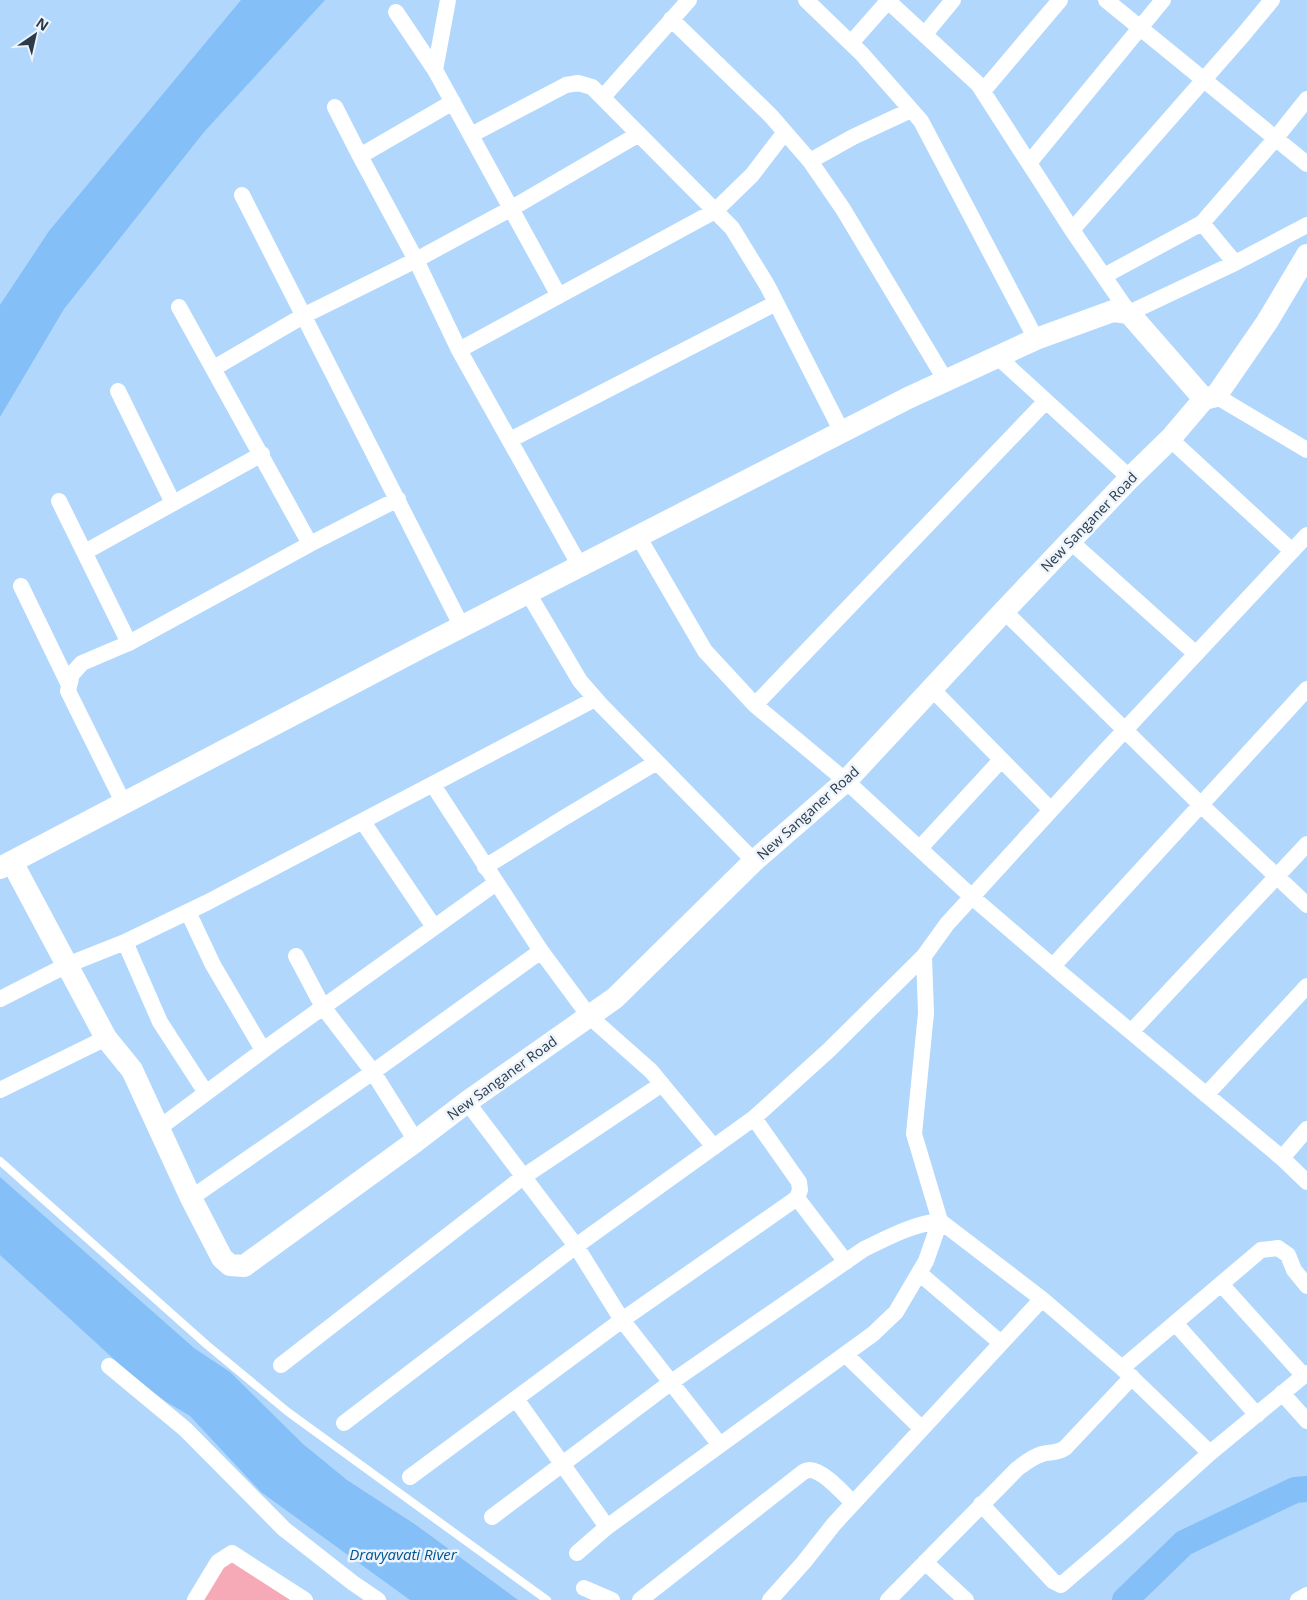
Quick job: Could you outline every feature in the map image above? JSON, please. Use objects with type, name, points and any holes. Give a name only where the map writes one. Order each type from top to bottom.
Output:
[{"type":"street","points":[[435,70],[448,0]]},
{"type":"street","points":[[603,97],[689,0]]},
{"type":"street","points":[[806,0],[851,43],[921,121],[1036,339]]},
{"type":"street","points":[[851,43],[888,0],[978,84],[1072,230],[1129,313],[1210,398],[1307,449]]},
{"type":"street","points":[[925,34],[953,0]]},
{"type":"street","points":[[983,91],[1060,0]]},
{"type":"street","points":[[1106,0],[1307,164]]},
{"type":"street","points":[[1029,163],[1163,0]]},
{"type":"street","points":[[1072,230],[1272,0]]},
{"type":"street","points":[[396,12],[435,70],[559,296]]},
{"type":"street","points":[[671,19],[771,116],[810,161],[843,209],[946,381]]},
{"type":"street","points":[[471,135],[566,85],[578,83],[592,87],[732,228],[767,285],[842,432]]},
{"type":"street","points":[[1104,276],[1202,223],[1307,99]]},
{"type":"street","points":[[360,156],[453,102]]},
{"type":"street","points":[[335,107],[416,260],[459,350],[580,566]]},
{"type":"street","points":[[810,161],[853,137],[911,110]]},
{"type":"street","points":[[459,350],[715,211],[752,175],[785,132]]},
{"type":"street","points":[[214,368],[303,316],[416,260],[512,208],[639,134]]},
{"type":"street","points":[[242,194],[462,627]]},
{"type":"street","points":[[1202,223],[1235,263]]},
{"type":"street","points":[[541,951],[373,1072],[191,1198],[132,1070],[106,1038],[67,966],[6,865],[462,627],[842,432],[1036,339],[1113,311],[1129,313],[1235,263],[1307,225]]},
{"type":"street","name":"New Sanganer Road","points":[[191,1198],[222,1258],[230,1265],[244,1266],[416,1141],[466,1102],[615,998],[754,861],[846,781],[1070,541],[1210,398],[1267,322],[1307,255]]},
{"type":"street","points":[[510,440],[776,303]]},
{"type":"street","points":[[179,306],[310,544]]},
{"type":"street","points":[[998,357],[1130,478]]},
{"type":"street","points":[[118,391],[173,503]]},
{"type":"street","points":[[755,705],[1046,401]]},
{"type":"street","points":[[1170,440],[1292,551]]},
{"type":"street","points":[[85,552],[262,454]]},
{"type":"street","points":[[124,804],[68,691],[72,674],[82,663],[129,643],[310,544],[398,499]]},
{"type":"street","points":[[59,501],[129,643]]},
{"type":"street","points":[[344,1423],[576,1246],[754,1118],[830,1050],[924,956],[947,924],[1307,535]]},
{"type":"street","points":[[638,536],[705,652],[755,705],[846,781],[972,897],[1282,1158],[1307,1182]]},
{"type":"street","points":[[1070,541],[1196,654]]},
{"type":"street","points":[[21,586],[69,685]]},
{"type":"street","points":[[528,593],[580,681],[595,699],[754,861]]},
{"type":"street","points":[[1004,611],[1200,805],[1307,905]]},
{"type":"street","points":[[931,688],[1051,810]]},
{"type":"street","points":[[1053,966],[1307,690]]},
{"type":"street","points":[[0,999],[67,966],[125,942],[188,912],[595,699]]},
{"type":"street","points":[[920,848],[1001,760]]},
{"type":"street","points":[[485,867],[657,762]]},
{"type":"street","points":[[433,785],[541,951],[589,1016],[651,1071],[714,1147]]},
{"type":"street","points":[[363,822],[434,928]]},
{"type":"street","points":[[1131,1032],[1307,844]]},
{"type":"street","points":[[160,1128],[263,1050],[496,883]]},
{"type":"street","points":[[188,912],[213,965],[263,1050]]},
{"type":"street","points":[[125,942],[160,1022],[206,1093]]},
{"type":"street","points":[[296,956],[323,1007],[373,1072],[416,1141]]},
{"type":"street","points":[[577,1553],[607,1527],[873,1334],[896,1312],[926,1261],[940,1221],[914,1134],[926,1013],[924,956]]},
{"type":"street","points":[[1206,1095],[1307,986]]},
{"type":"street","points":[[0,1090],[106,1038]]},
{"type":"street","points":[[281,1365],[523,1177],[662,1084]]},
{"type":"street","points":[[466,1102],[576,1246],[622,1320],[720,1445]]},
{"type":"street","points":[[410,1476],[622,1320],[797,1198],[800,1190],[799,1182],[754,1118]]},
{"type":"street","points":[[1282,1158],[1307,1130]]},
{"type":"street","points":[[797,1198],[846,1262]]},
{"type":"street","points":[[492,1517],[670,1383],[864,1249],[898,1232],[924,1223],[940,1221],[1042,1299],[1127,1373],[1210,1453]]},
{"type":"street","points":[[888,1600],[1017,1469],[1032,1458],[1065,1448],[1127,1373],[1175,1323],[1261,1250],[1278,1248],[1288,1255],[1294,1270],[1307,1286]]},
{"type":"street","points":[[919,1273],[1001,1343]]},
{"type":"street","points":[[981,1504],[1053,1581],[1061,1585],[1117,1538],[1210,1453],[1305,1374],[1222,1284]]},
{"type":"street","points":[[770,1600],[804,1562],[834,1524],[1042,1299]]},
{"type":"street","points":[[1175,1323],[1256,1416]]},
{"type":"street","points":[[845,1354],[922,1429]]},
{"type":"street","points":[[108,1366],[185,1429],[284,1529],[353,1583],[378,1600]]},
{"type":"street","points":[[1282,1393],[1307,1421]]},
{"type":"street","points":[[516,1399],[607,1527]]},
{"type":"street","points":[[640,1600],[808,1470],[816,1471],[834,1484],[853,1503]]},
{"type":"street","points":[[195,1600],[218,1562],[232,1553],[305,1600]]},
{"type":"street","points":[[925,1562],[966,1600]]},
{"type":"street","points":[[584,1588],[612,1600]]},
{"type":"street","points":[[1298,1600],[1307,1595]]},
{"type":"lane","points":[[0,1161],[207,1345],[288,1412],[547,1600]]},
{"type":"shaded area","points":[[232,1553],[305,1600],[195,1600]]},
{"type":"water","points":[[241,0],[325,0],[204,132],[64,309],[0,417],[0,305],[49,231]]},
{"type":"water","name":"Dravyavati River","points":[[0,1177],[194,1348],[230,1372],[303,1444],[347,1480],[416,1525],[518,1600],[410,1600],[261,1492],[190,1416],[139,1382],[0,1255]]},
{"type":"waterway","points":[[1125,1600],[1184,1543],[1295,1490],[1307,1489]]}]
